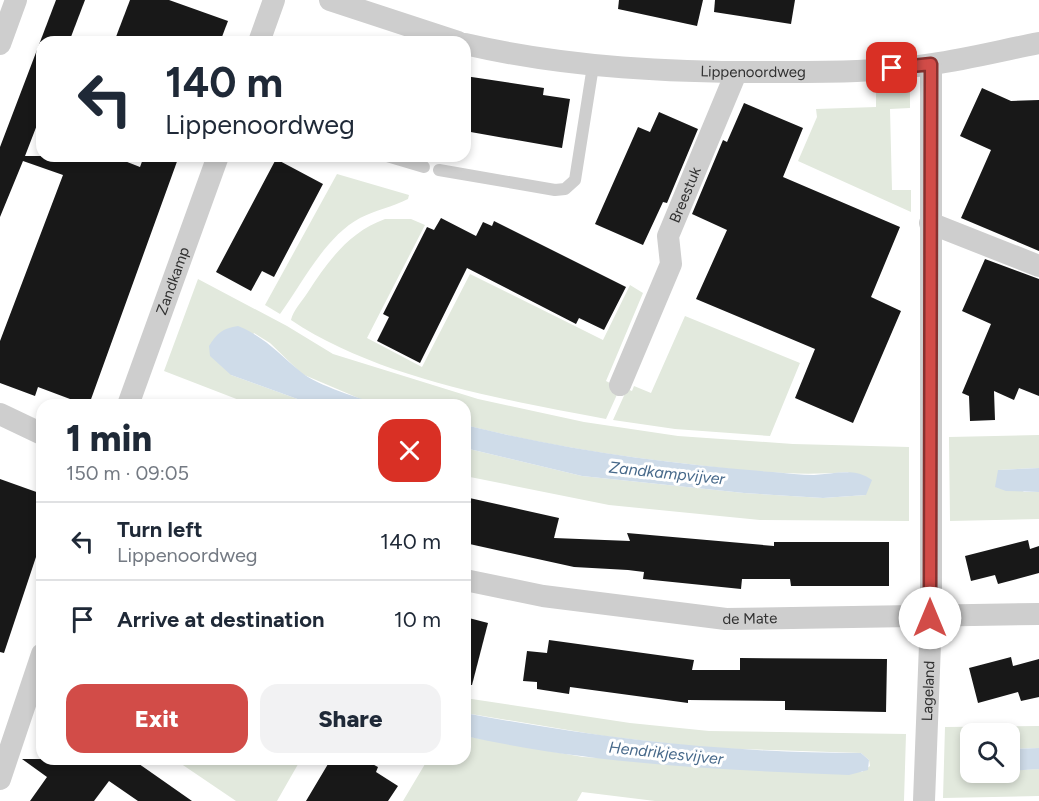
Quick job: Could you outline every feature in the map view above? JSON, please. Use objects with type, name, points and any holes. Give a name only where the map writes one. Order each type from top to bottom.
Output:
[{"type":"street","points":[[0,44],[16,0]]},
{"type":"street","points":[[261,36],[274,0]]},
{"type":"street","points":[[330,0],[440,36]]},
{"type":"street","name":"Lippenoordweg","points":[[471,45],[527,58],[593,66],[736,73],[853,72],[931,64],[1039,43]]},
{"type":"street","name":"Lageland","points":[[924,801],[930,618],[931,64]]},
{"type":"street","name":"Breestuk","points":[[620,385],[671,264],[668,236],[736,73]]},
{"type":"street","name":"Zandkamp","points":[[130,399],[216,162]]},
{"type":"street","points":[[930,223],[1039,266]]},
{"type":"street","points":[[0,414],[36,431]]},
{"type":"street","name":"de Mate","points":[[471,581],[543,596],[726,619],[930,618],[1039,614]]},
{"type":"street","points":[[0,779],[36,672]]},
{"type":"lane","points":[[439,170],[555,190],[565,189],[574,180],[593,66]]},
{"type":"lane","points":[[407,162],[424,167]]},
{"type":"shaded area","points":[[876,85],[903,85],[910,91],[910,108],[890,109],[892,190],[911,190],[911,212],[798,161],[817,117],[816,109],[876,107]]},
{"type":"shaded area","points":[[337,174],[409,195],[408,199],[360,218],[347,226],[325,248],[280,314],[265,305]]},
{"type":"shaded area","points":[[385,219],[411,219],[425,225],[367,338],[422,367],[470,274],[603,340],[630,285],[643,293],[606,381],[620,388],[606,419],[485,395],[402,372],[325,340],[291,320],[316,280],[341,249],[361,232]]},
{"type":"shaded area","points":[[198,279],[287,326],[333,354],[478,399],[584,422],[678,436],[793,444],[909,447],[909,521],[760,520],[609,505],[471,477],[471,449],[582,476],[744,493],[823,498],[866,495],[848,472],[806,474],[722,468],[572,448],[471,426],[471,399],[361,399],[302,374],[270,343],[254,333],[231,375],[297,399],[236,399],[164,371]]},
{"type":"shaded area","points":[[685,316],[800,363],[770,436],[675,429],[613,420],[627,389],[632,391],[634,386],[651,393]]},
{"type":"shaded area","points":[[1039,435],[1039,468],[998,470],[1024,492],[1039,492],[1039,519],[950,521],[949,437]]},
{"type":"shaded area","points":[[471,699],[630,723],[709,731],[906,734],[904,801],[655,801],[582,792],[577,801],[403,801],[424,765],[471,765],[471,737],[583,757],[862,772],[870,766],[869,760],[861,753],[708,748],[604,736],[471,714]]},
{"type":"shaded area","points":[[1020,726],[1039,726],[1039,748],[1020,749]]},
{"type":"shaded area","points":[[945,727],[960,727],[960,783],[1020,783],[1020,770],[1039,769],[1039,796],[943,798]]},
{"type":"shaded area","points":[[183,765],[298,765],[277,801],[236,801]]},
{"type":"water","points":[[238,326],[248,330],[308,377],[361,399],[297,399],[231,375],[210,356],[209,346],[221,332]]},
{"type":"water","name":"Zandkampvijver","points":[[471,426],[579,449],[656,460],[804,475],[851,472],[872,480],[866,495],[823,498],[744,493],[582,476],[471,449]]},
{"type":"water","points":[[1039,468],[1039,492],[1006,491],[995,487],[998,470]]},
{"type":"water","name":"Hendrikjesvijver","points":[[471,714],[613,737],[711,747],[861,753],[869,760],[868,770],[849,775],[656,764],[512,746],[471,737]]},
{"type":"water","points":[[1039,748],[1039,769],[1020,770],[1020,749]]},
{"type":"building","points":[[56,0],[85,0],[71,36],[42,36]]},
{"type":"building","points":[[130,0],[169,0],[228,21],[222,36],[116,36]]},
{"type":"building","points":[[619,0],[703,0],[697,26],[618,9]]},
{"type":"building","points":[[715,0],[795,0],[791,24],[714,12]]},
{"type":"building","points":[[36,52],[36,128],[25,156],[36,156],[36,162],[127,162],[140,167],[142,162],[177,162],[91,399],[70,399],[38,387],[35,396],[0,383],[0,341],[63,175],[23,161],[0,217],[0,147]]},
{"type":"building","points":[[471,77],[544,88],[543,95],[570,99],[562,148],[471,132]]},
{"type":"building","points":[[982,88],[1011,101],[1039,100],[1039,251],[961,218],[991,150],[960,136]]},
{"type":"building","points":[[744,103],[803,128],[783,177],[900,227],[871,297],[901,311],[853,423],[795,398],[815,349],[696,299],[727,230],[692,214],[723,140],[727,142]]},
{"type":"building","points":[[659,112],[698,129],[667,203],[663,202],[643,245],[595,224],[638,127],[650,132]]},
{"type":"building","points":[[274,162],[282,162],[323,184],[274,277],[262,271],[251,291],[216,272]]},
{"type":"building","points":[[441,218],[476,236],[483,222],[492,226],[494,221],[626,287],[604,330],[579,318],[576,324],[467,268],[420,363],[377,341],[389,317],[383,314],[427,227],[434,230]]},
{"type":"building","points":[[985,259],[1039,279],[1039,396],[1019,388],[1014,400],[994,391],[995,420],[970,421],[969,396],[962,393],[991,324],[962,311]]},
{"type":"building","points":[[0,479],[36,492],[36,557],[4,653],[0,652]]},
{"type":"building","points":[[471,498],[559,518],[554,538],[630,541],[627,533],[774,546],[774,542],[889,542],[889,586],[791,586],[790,579],[742,579],[741,589],[643,579],[644,572],[574,567],[471,544]]},
{"type":"building","points":[[1028,540],[1030,549],[1039,546],[1039,573],[998,584],[995,575],[971,581],[965,556]]},
{"type":"building","points":[[471,619],[488,623],[471,685]]},
{"type":"building","points":[[549,640],[694,660],[692,670],[740,670],[740,658],[887,659],[886,712],[785,710],[785,701],[688,700],[688,703],[570,687],[569,694],[537,689],[537,682],[523,681],[527,651],[547,653]]},
{"type":"building","points":[[1011,657],[1013,666],[1039,659],[1039,697],[1021,701],[1018,692],[978,703],[969,668]]},
{"type":"building","points":[[22,759],[36,759],[36,765],[141,765],[192,801],[138,801],[109,781],[94,801],[30,801],[47,777]]},
{"type":"building","points":[[327,765],[374,765],[378,767],[376,772],[398,786],[388,801],[306,801]]},
{"type":"route","points":[[892,68],[931,64],[930,618]]}]
